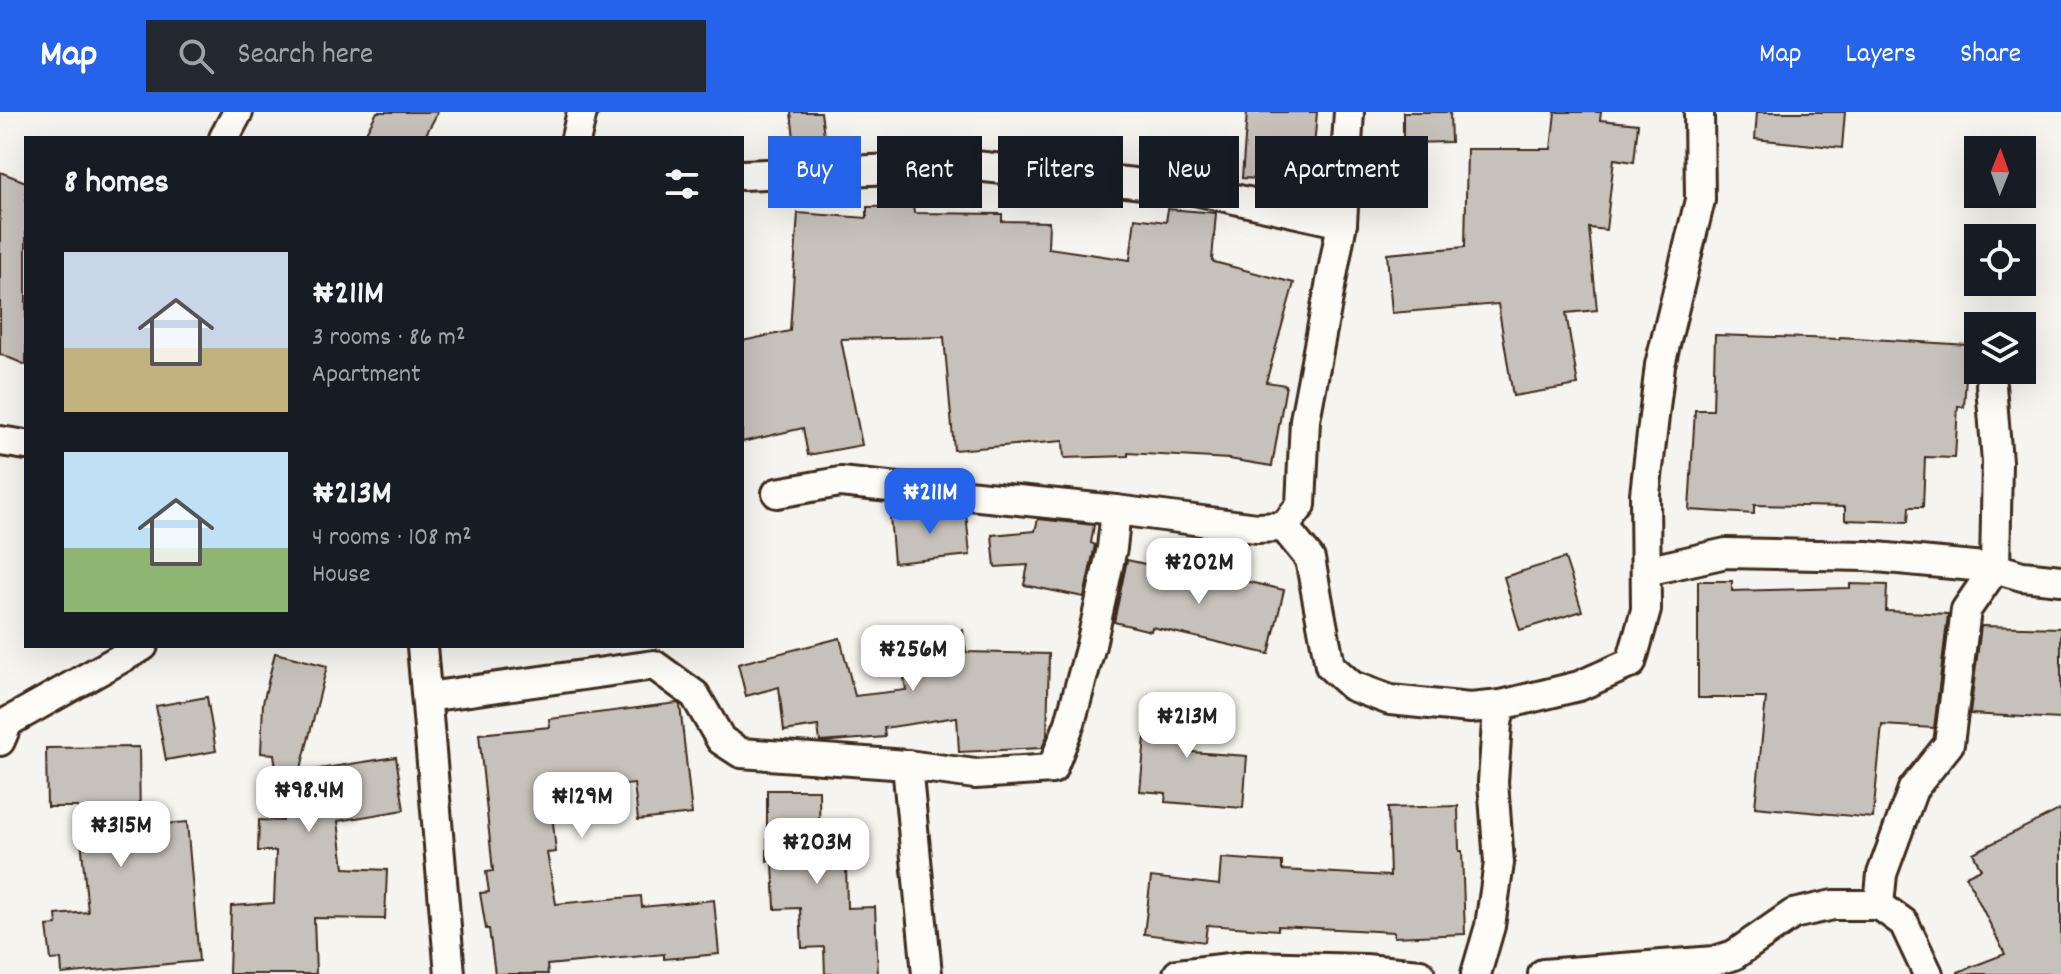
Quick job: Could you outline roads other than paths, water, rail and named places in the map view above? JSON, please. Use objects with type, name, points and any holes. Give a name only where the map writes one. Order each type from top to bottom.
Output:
[{"type":"street","points":[[225,136],[238,112]]},
{"type":"street","points":[[576,136],[582,112]]},
{"type":"street","points":[[1284,527],[1301,505],[1305,420],[1342,223],[1349,112]]},
{"type":"street","points":[[1284,527],[1310,559],[1330,666],[1352,686],[1390,700],[1470,708],[1501,705],[1579,686],[1631,663],[1646,610],[1645,494],[1660,365],[1700,200],[1699,112]]},
{"type":"street","points":[[744,175],[975,166],[1190,189],[1342,223]]},
{"type":"street","points":[[1879,905],[1882,874],[1913,789],[1949,744],[1966,610],[1995,568],[1997,462],[1991,385]]},
{"type":"street","points":[[0,441],[24,445]]},
{"type":"street","points":[[777,493],[840,482],[1116,510],[1257,528],[1284,527]]},
{"type":"street","points":[[427,697],[654,665],[695,695],[721,740],[741,753],[907,765],[975,774],[1052,769],[1070,723],[1091,645],[1112,548],[1116,510]]},
{"type":"street","points":[[1646,571],[1726,553],[1866,556],[1995,568],[2022,576],[2061,580]]},
{"type":"street","points":[[0,741],[8,722],[139,648]]},
{"type":"street","points":[[422,648],[450,974]]},
{"type":"street","points":[[1476,974],[1490,926],[1499,863],[1493,782],[1501,705]]},
{"type":"street","points":[[907,765],[927,974]]},
{"type":"street","points":[[1543,974],[1715,961],[1734,955],[1793,914],[1833,905],[1879,905],[1904,923],[1928,974]]},
{"type":"street","points":[[1178,974],[1247,966],[1365,969],[1420,974]]}]
